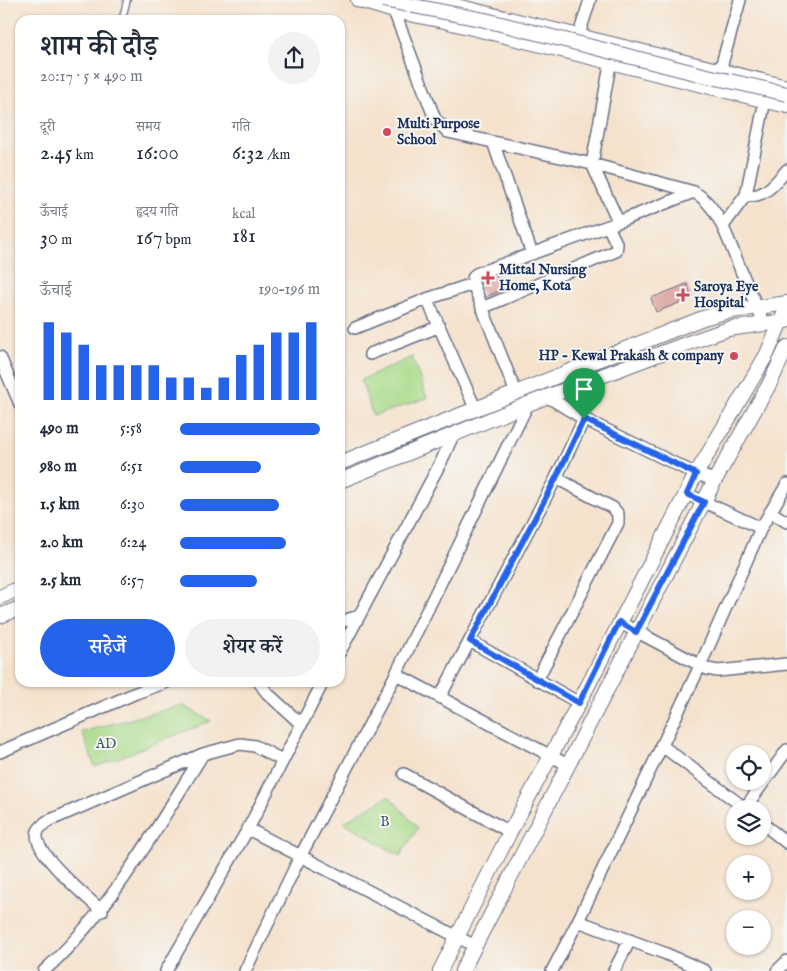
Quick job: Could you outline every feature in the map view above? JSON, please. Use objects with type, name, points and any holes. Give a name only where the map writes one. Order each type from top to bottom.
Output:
[{"type":"street","points":[[358,0],[394,11],[787,106]]},
{"type":"street","points":[[382,0],[485,20],[703,75],[787,94]]},
{"type":"street","points":[[432,0],[462,3],[615,46],[787,87]]},
{"type":"street","points":[[574,53],[590,0]]},
{"type":"street","points":[[716,89],[740,0]]},
{"type":"street","points":[[394,11],[435,119],[448,132],[592,164],[694,192],[710,205],[723,226],[764,324]]},
{"type":"street","points":[[482,308],[616,251],[617,245],[613,224],[592,164],[609,63],[615,46]]},
{"type":"street","points":[[723,226],[746,195],[765,100]]},
{"type":"street","points":[[493,142],[532,254]]},
{"type":"street","points":[[746,195],[762,194],[787,170]]},
{"type":"street","points":[[516,393],[473,284],[473,278],[481,271],[613,224],[694,192]]},
{"type":"street","points":[[355,328],[427,299],[473,284]]},
{"type":"street","points":[[427,299],[476,410]]},
{"type":"street","points":[[345,460],[476,410],[703,318],[787,303]]},
{"type":"street","points":[[440,971],[696,474],[757,372],[784,321],[787,307]]},
{"type":"street","points":[[345,479],[528,404],[728,330],[784,321]]},
{"type":"street","points":[[370,354],[438,327]]},
{"type":"street","points":[[462,971],[714,480],[770,383],[787,347]]},
{"type":"street","points":[[0,357],[15,392]]},
{"type":"street","points":[[548,397],[584,419],[696,474],[714,480]]},
{"type":"street","points":[[245,971],[300,857],[396,674],[528,404]]},
{"type":"street","points":[[440,697],[556,478],[584,419]]},
{"type":"street","points":[[345,643],[442,460],[452,435]]},
{"type":"street","points":[[537,680],[618,523],[618,514],[613,508],[556,478]]},
{"type":"street","points":[[552,971],[578,922],[700,666],[762,528],[787,484]]},
{"type":"street","points":[[687,494],[762,528]]},
{"type":"street","points":[[770,512],[787,522]]},
{"type":"street","points":[[0,596],[15,590]]},
{"type":"street","points":[[0,616],[15,610]]},
{"type":"street","points":[[345,620],[359,616]]},
{"type":"street","points":[[619,622],[700,666],[718,671],[787,664]]},
{"type":"street","points":[[470,641],[579,703]]},
{"type":"street","points":[[396,674],[568,765]]},
{"type":"street","points":[[263,687],[302,724]]},
{"type":"street","points":[[166,971],[248,829],[321,687]]},
{"type":"street","points":[[0,752],[134,688]]},
{"type":"street","points":[[102,911],[46,857],[37,841],[38,831],[46,822],[203,754],[240,744],[255,746],[282,760]]},
{"type":"street","points":[[662,745],[735,800]]},
{"type":"street","points":[[752,800],[787,750]]},
{"type":"street","points":[[50,969],[102,911],[120,887],[203,754]]},
{"type":"street","points":[[404,774],[510,832]]},
{"type":"street","points":[[248,829],[475,946]]},
{"type":"street","points":[[771,831],[787,844]]},
{"type":"street","points":[[578,922],[630,940],[705,971]]},
{"type":"street","points":[[614,971],[630,940]]},
{"type":"street","points":[[777,971],[787,961]]},
{"type":"lane","points":[[123,15],[127,0]]},
{"type":"green space","points":[[412,357],[427,398],[373,416],[361,380]]},
{"type":"green space","name":"AD","points":[[182,705],[211,721],[95,767],[82,732]]},
{"type":"green space","name":"B","points":[[389,796],[418,828],[400,856],[344,822]]},
{"type":"building","points":[[495,273],[503,289],[484,298],[476,282]]},
{"type":"building","points":[[687,284],[692,298],[656,312],[651,298]]},
{"type":"place","name":"Multi Purpose School","points":[[387,132]]},
{"type":"place","name":"Mittal Nursing Home, Kota","points":[[488,278]]},
{"type":"place","name":"Saroya Eye Hospital","points":[[683,295]]},
{"type":"place","name":"HP - Kewal Prakash & company","points":[[734,356]]},
{"type":"route","points":[[584,419],[696,474],[687,494],[704,502],[636,632],[619,622],[579,703],[470,641],[556,478],[584,419]]}]
